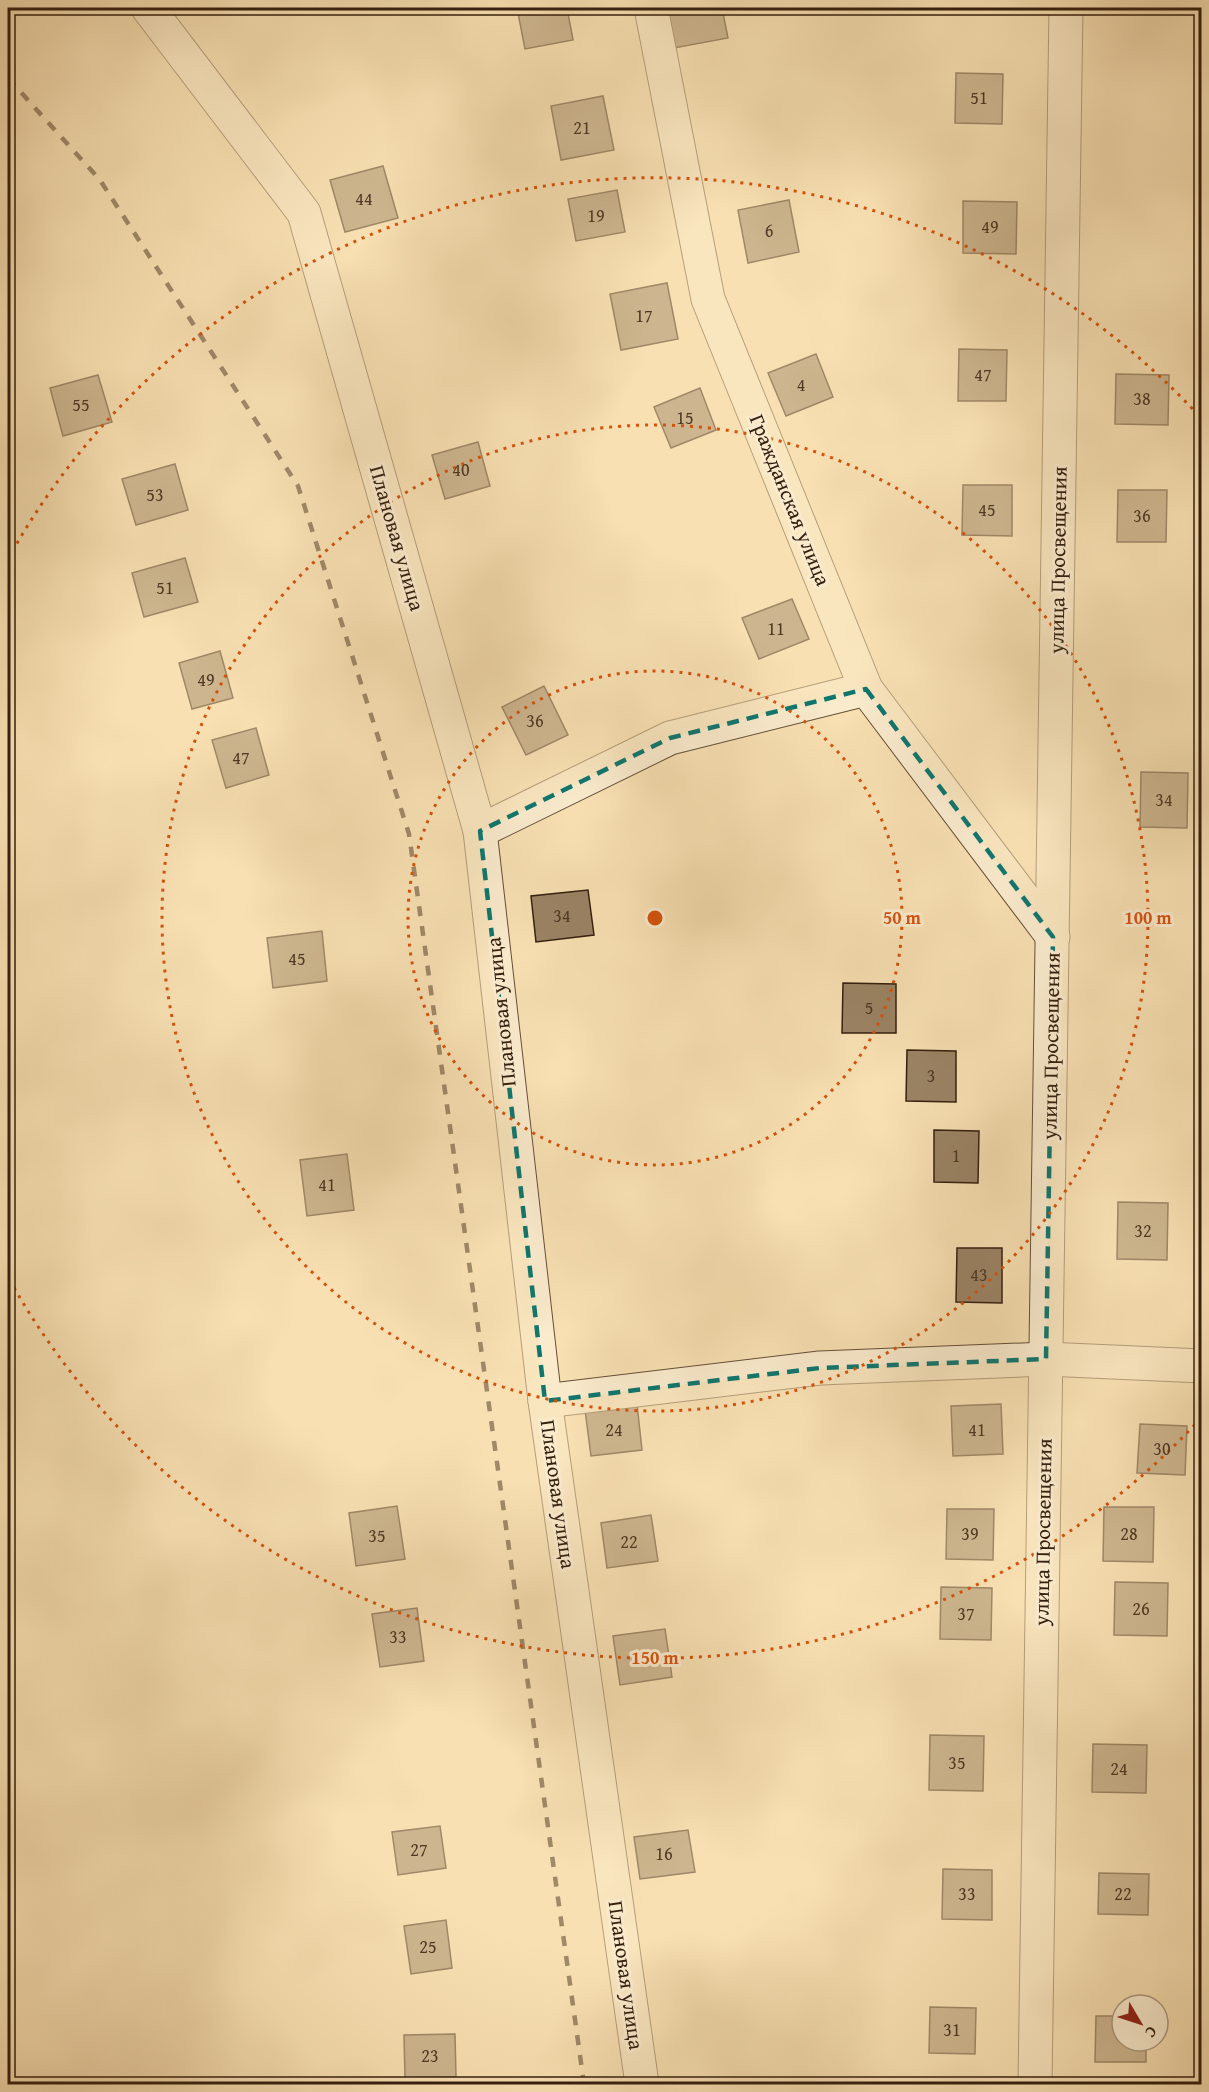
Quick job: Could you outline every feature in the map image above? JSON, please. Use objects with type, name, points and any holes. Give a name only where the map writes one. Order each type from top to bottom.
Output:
[{"type":"street","name":"Плановая улица","points":[[148,8],[304,213],[480,831],[545,1401],[642,2085]]},
{"type":"street","name":"Гражданская улица","points":[[651,8],[708,299],[866,689],[1053,938]]},
{"type":"street","name":"улица Просвещения","points":[[1035,2085],[1066,8]]},
{"type":"street","points":[[480,831],[670,738],[866,689]]},
{"type":"street","points":[[545,1401],[820,1368],[1046,1359],[1202,1366]]},
{"type":"highlighted area","points":[[866,689],[1053,937],[1046,1359],[820,1368],[545,1401],[480,831],[670,738]]},
{"type":"building","points":[[517,8],[567,8],[573,40],[525,49]]},
{"type":"building","points":[[666,8],[722,8],[728,38],[674,48]]},
{"type":"building","points":[[956,73],[1003,74],[1002,124],[955,123]]},
{"type":"building","points":[[603,96],[614,150],[561,160],[551,106]]},
{"type":"building","points":[[383,166],[398,218],[345,232],[330,180]]},
{"type":"building","points":[[617,190],[625,232],[576,241],[568,199]]},
{"type":"building","points":[[789,200],[799,252],[748,263],[738,210]]},
{"type":"building","points":[[963,201],[1017,202],[1016,254],[963,253]]},
{"type":"building","points":[[667,283],[678,339],[621,350],[610,294]]},
{"type":"building","points":[[959,349],[1007,350],[1006,401],[958,401]]},
{"type":"building","points":[[816,354],[833,397],[786,416],[768,373]]},
{"type":"building","points":[[1116,374],[1169,375],[1168,425],[1115,424]]},
{"type":"building","points":[[98,375],[112,422],[63,436],[50,388]]},
{"type":"building","points":[[700,388],[716,430],[671,448],[654,407]]},
{"type":"building","points":[[478,442],[490,486],[445,499],[432,455]]},
{"type":"building","points":[[175,464],[188,510],[136,525],[122,479]]},
{"type":"building","points":[[963,485],[1012,485],[1012,536],[962,535]]},
{"type":"building","points":[[1118,490],[1167,490],[1166,542],[1117,542]]},
{"type":"building","points":[[185,558],[198,602],[144,617],[132,573]]},
{"type":"building","points":[[792,599],[809,639],[759,659],[742,618]]},
{"type":"building","points":[[220,651],[233,698],[192,709],[179,663]]},
{"type":"building","points":[[544,686],[568,735],[526,755],[502,707]]},
{"type":"building","points":[[256,728],[269,775],[226,788],[212,740]]},
{"type":"building","points":[[1141,772],[1188,773],[1187,828],[1140,827]]},
{"type":"building","points":[[588,890],[594,935],[536,942],[531,896]]},
{"type":"building","points":[[322,931],[327,981],[273,988],[267,938]]},
{"type":"building","points":[[843,983],[896,984],[896,1033],[842,1033]]},
{"type":"building","points":[[907,1050],[956,1051],[956,1102],[906,1101]]},
{"type":"building","points":[[934,1130],[979,1131],[978,1183],[934,1182]]},
{"type":"building","points":[[347,1154],[354,1210],[307,1216],[300,1160]]},
{"type":"building","points":[[1118,1202],[1168,1203],[1167,1260],[1117,1259]]},
{"type":"building","points":[[957,1248],[1002,1248],[1002,1303],[956,1302]]},
{"type":"building","points":[[637,1404],[642,1450],[591,1456],[585,1410]]},
{"type":"building","points":[[1001,1404],[1003,1454],[953,1456],[951,1406]]},
{"type":"building","points":[[1140,1424],[1187,1426],[1185,1475],[1137,1473]]},
{"type":"building","points":[[397,1506],[405,1559],[356,1566],[349,1513]]},
{"type":"building","points":[[1104,1507],[1154,1507],[1153,1562],[1103,1561]]},
{"type":"building","points":[[947,1509],[994,1509],[993,1560],[946,1559]]},
{"type":"building","points":[[651,1515],[658,1561],[607,1568],[601,1523]]},
{"type":"building","points":[[1115,1582],[1168,1583],[1167,1636],[1114,1635]]},
{"type":"building","points":[[941,1587],[992,1588],[991,1640],[940,1639]]},
{"type":"building","points":[[417,1608],[424,1661],[380,1667],[372,1614]]},
{"type":"building","points":[[665,1629],[672,1677],[620,1685],[613,1636]]},
{"type":"building","points":[[930,1735],[984,1736],[983,1791],[929,1790]]},
{"type":"building","points":[[1093,1744],[1147,1745],[1146,1793],[1092,1792]]},
{"type":"building","points":[[440,1826],[446,1868],[398,1875],[392,1832]]},
{"type":"building","points":[[688,1830],[695,1872],[640,1879],[634,1837]]},
{"type":"building","points":[[943,1869],[992,1870],[992,1920],[942,1919]]},
{"type":"building","points":[[1099,1873],[1149,1874],[1148,1915],[1098,1914]]},
{"type":"building","points":[[446,1920],[452,1968],[411,1974],[404,1926]]},
{"type":"building","points":[[930,2007],[976,2008],[975,2054],[929,2053]]},
{"type":"building","points":[[1096,2016],[1110,2016],[1110,2053],[1146,2053],[1146,2062],[1095,2062]]},
{"type":"building","points":[[455,2034],[456,2077],[405,2078],[404,2035]]},
{"type":"railway","points":[[8,78],[100,180],[298,486],[409,834],[584,2084]]}]
